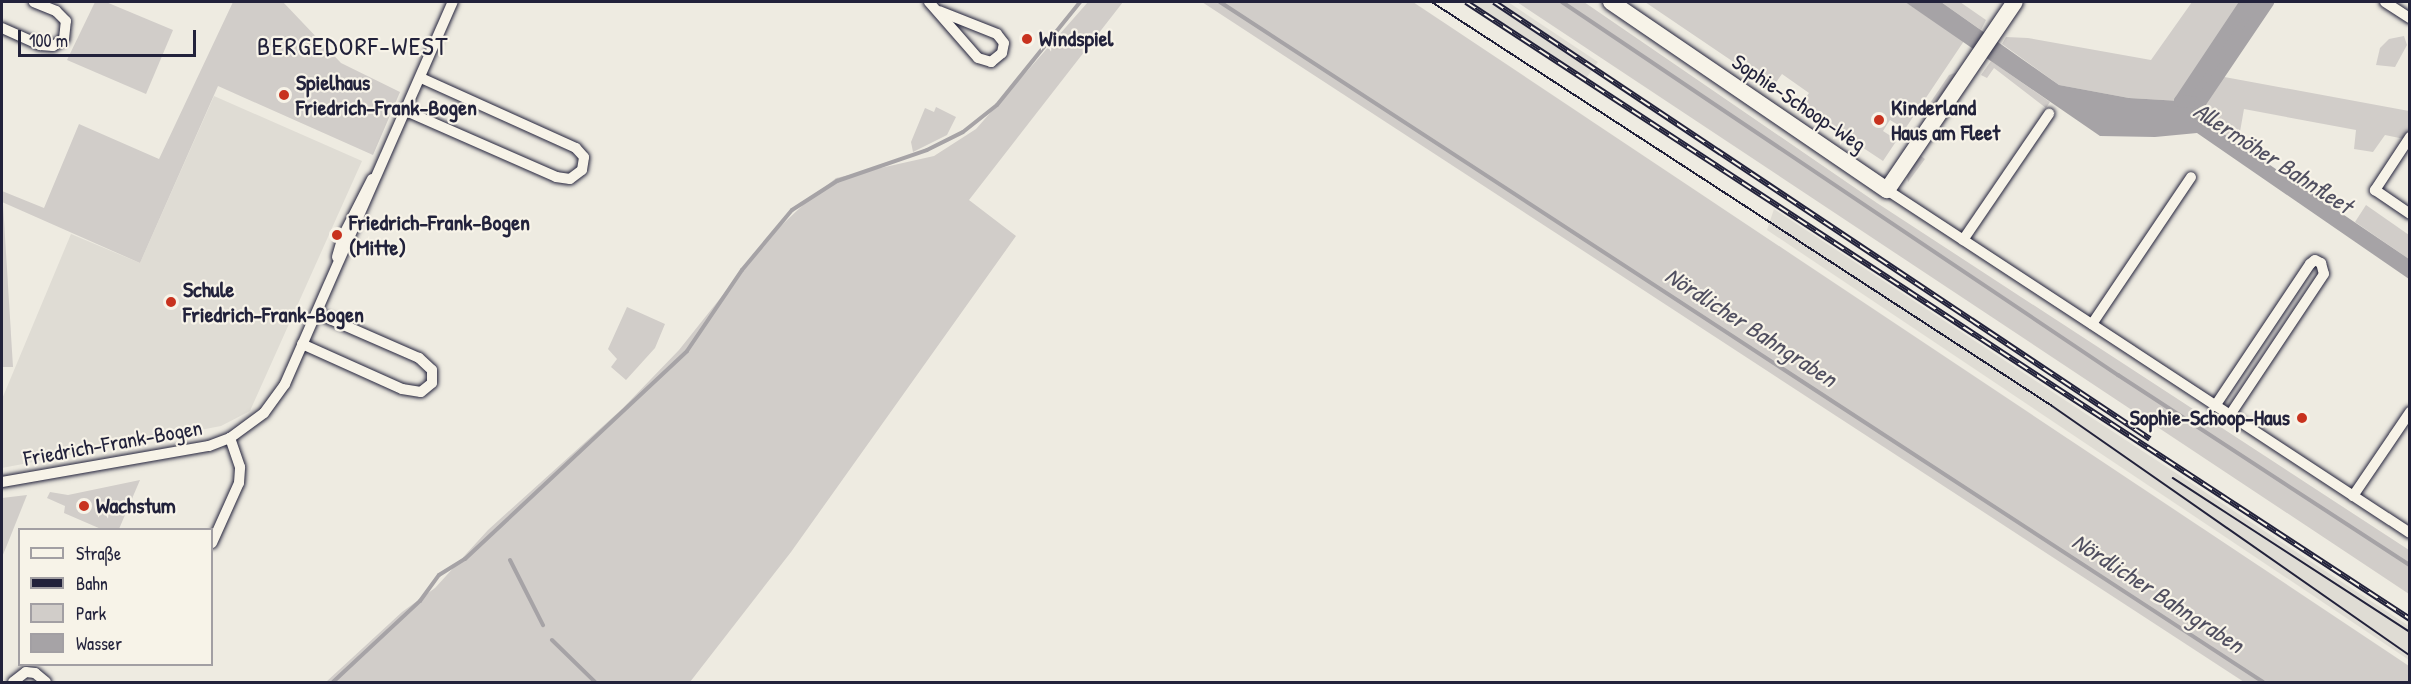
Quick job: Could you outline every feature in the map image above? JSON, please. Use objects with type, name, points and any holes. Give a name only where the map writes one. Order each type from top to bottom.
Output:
[{"type":"street","points":[[2,28],[40,45],[53,46],[64,39],[66,21],[56,11],[34,2]]},
{"type":"street","name":"Friedrich-Frank-Bogen","points":[[2,483],[192,450],[231,438],[264,413],[276,399],[302,344],[453,2]]},
{"type":"street","points":[[929,2],[978,58],[991,62],[1002,53],[1004,43],[997,34],[939,11]]},
{"type":"street","name":"Sophie-Schoop-Weg","points":[[1611,2],[1887,190],[2409,533]]},
{"type":"street","points":[[1887,190],[2015,2]]},
{"type":"street","points":[[2385,2],[2409,18]]},
{"type":"street","points":[[406,111],[556,177],[570,179],[582,171],[584,157],[570,144],[421,78]]},
{"type":"street","points":[[1963,240],[2049,114]]},
{"type":"street","points":[[2409,137],[2375,190],[2409,214]]},
{"type":"street","points":[[2091,324],[2191,177]]},
{"type":"street","points":[[2215,405],[2310,264],[2315,260],[2321,263],[2324,274],[2230,415]]},
{"type":"street","points":[[302,344],[402,389],[421,392],[432,383],[432,370],[419,358],[316,313]]},
{"type":"street","points":[[2354,496],[2409,412]]},
{"type":"street","name":"Friedrich-Frank-Bogen","points":[[213,541],[239,483],[240,467],[231,438]]},
{"type":"street","points":[[13,682],[26,672],[35,673],[46,682]]},
{"type":"shaded area","points":[[1462,2],[1508,2],[1598,62],[1584,81]]},
{"type":"shaded area","name":"Schule Friedrich-Frank-Bogen","points":[[214,96],[362,161],[250,411],[221,426],[2,468],[2,399],[71,234],[140,263]]},
{"type":"shaded area","points":[[1774,209],[2409,626],[2409,660],[1767,230]]},
{"type":"green space","points":[[95,2],[106,2],[173,30],[146,94],[67,60]]},
{"type":"green space","points":[[233,2],[283,2],[341,63],[400,92],[373,155],[218,86],[140,263],[2,202],[2,191],[44,208],[79,124],[159,159]]},
{"type":"green space","points":[[1088,2],[1123,2],[969,200],[1016,236],[791,552],[690,682],[326,682],[402,612],[435,588],[488,530],[623,408],[679,350],[769,237],[803,205],[836,178],[934,156],[976,129]]},
{"type":"green space","points":[[1202,2],[1413,2],[2409,666],[2409,682],[2244,682]]},
{"type":"green space","points":[[1517,2],[1584,2],[1877,203],[2409,550],[2409,594]]},
{"type":"green space","points":[[1645,2],[1905,2],[1964,41],[1905,129],[1890,120],[1883,131],[1897,140],[1883,161],[1800,106],[1809,93],[1782,74],[1772,88]]},
{"type":"green space","points":[[1941,2],[1960,2],[1986,20],[1981,30]]},
{"type":"green space","points":[[2192,2],[2246,2],[2180,101],[2129,98],[2059,85],[2002,44],[2006,37],[2028,38],[2151,60]]},
{"type":"green space","points":[[2404,36],[2407,45],[2395,67],[2376,65],[2380,48],[2389,39]]},
{"type":"green space","points":[[1991,61],[2050,102],[2046,108],[1994,68],[1987,78],[1981,75]]},
{"type":"green space","points":[[1958,72],[1927,114],[1924,112],[1949,75]]},
{"type":"green space","points":[[2219,76],[2409,111],[2409,140],[2385,135],[2373,152],[2354,149],[2356,130],[2244,109],[2238,143],[2202,119],[2200,104]]},
{"type":"green space","points":[[936,107],[956,117],[947,135],[913,152],[911,142],[925,108],[934,112]]},
{"type":"green space","points":[[1918,154],[1925,159],[1908,182],[1907,177]]},
{"type":"green space","points":[[3,204],[13,367],[2,367]]},
{"type":"green space","points":[[2366,205],[2409,235],[2409,259],[2355,222]]},
{"type":"green space","points":[[627,307],[665,324],[655,348],[626,380],[611,367],[617,359],[608,349]]},
{"type":"green space","points":[[140,480],[119,528],[99,528],[64,513],[65,506],[47,498],[50,492],[68,495]]},
{"type":"green space","points":[[27,495],[7,545],[2,557],[2,498]]},
{"type":"water","points":[[1905,2],[1941,2],[2059,85],[2129,98],[2180,101],[2246,2],[2268,2],[2200,103],[2202,119],[2409,259],[2409,279],[2197,133],[2155,137],[2100,136]]},
{"type":"waterway","points":[[333,682],[420,601],[439,575],[465,559],[687,351],[742,270],[792,210],[837,181],[927,150],[963,132],[997,105],[1080,2]]},
{"type":"waterway","name":"Nördlicher Bahngraben","points":[[1220,2],[2263,682]]},
{"type":"waterway","points":[[1562,2],[2118,375],[2410,565]]},
{"type":"waterway","name":"Allermöher Bahnfleet","points":[[2246,2],[2180,101],[2200,103],[2268,2]]},
{"type":"waterway","points":[[510,560],[543,625]]},
{"type":"waterway","points":[[552,640],[595,682]]},
{"type":"tram line","points":[[1432,2],[2051,405],[2410,655]]},
{"type":"tram line","points":[[2173,478],[2410,632]]},
{"type":"railway","points":[[1466,2],[2410,619]]},
{"type":"railway","points":[[1494,2],[2150,439]]},
{"type":"place","name":"Windspiel","points":[[1027,39]]},
{"type":"place","name":"Spielhaus Friedrich-Frank-Bogen","points":[[284,95]]},
{"type":"place","name":"Kinderland Haus am Fleet","points":[[1879,120]]},
{"type":"place","name":"Friedrich-Frank-Bogen (Mitte)","points":[[337,235]]},
{"type":"place","name":"Schule Friedrich-Frank-Bogen","points":[[171,302]]},
{"type":"place","name":"Sophie-Schoop-Haus","points":[[2302,418]]},
{"type":"place","name":"Wachstum","points":[[84,506]]},
{"type":"district","name":"BERGEDORF-WEST","points":[[353,46]]}]
